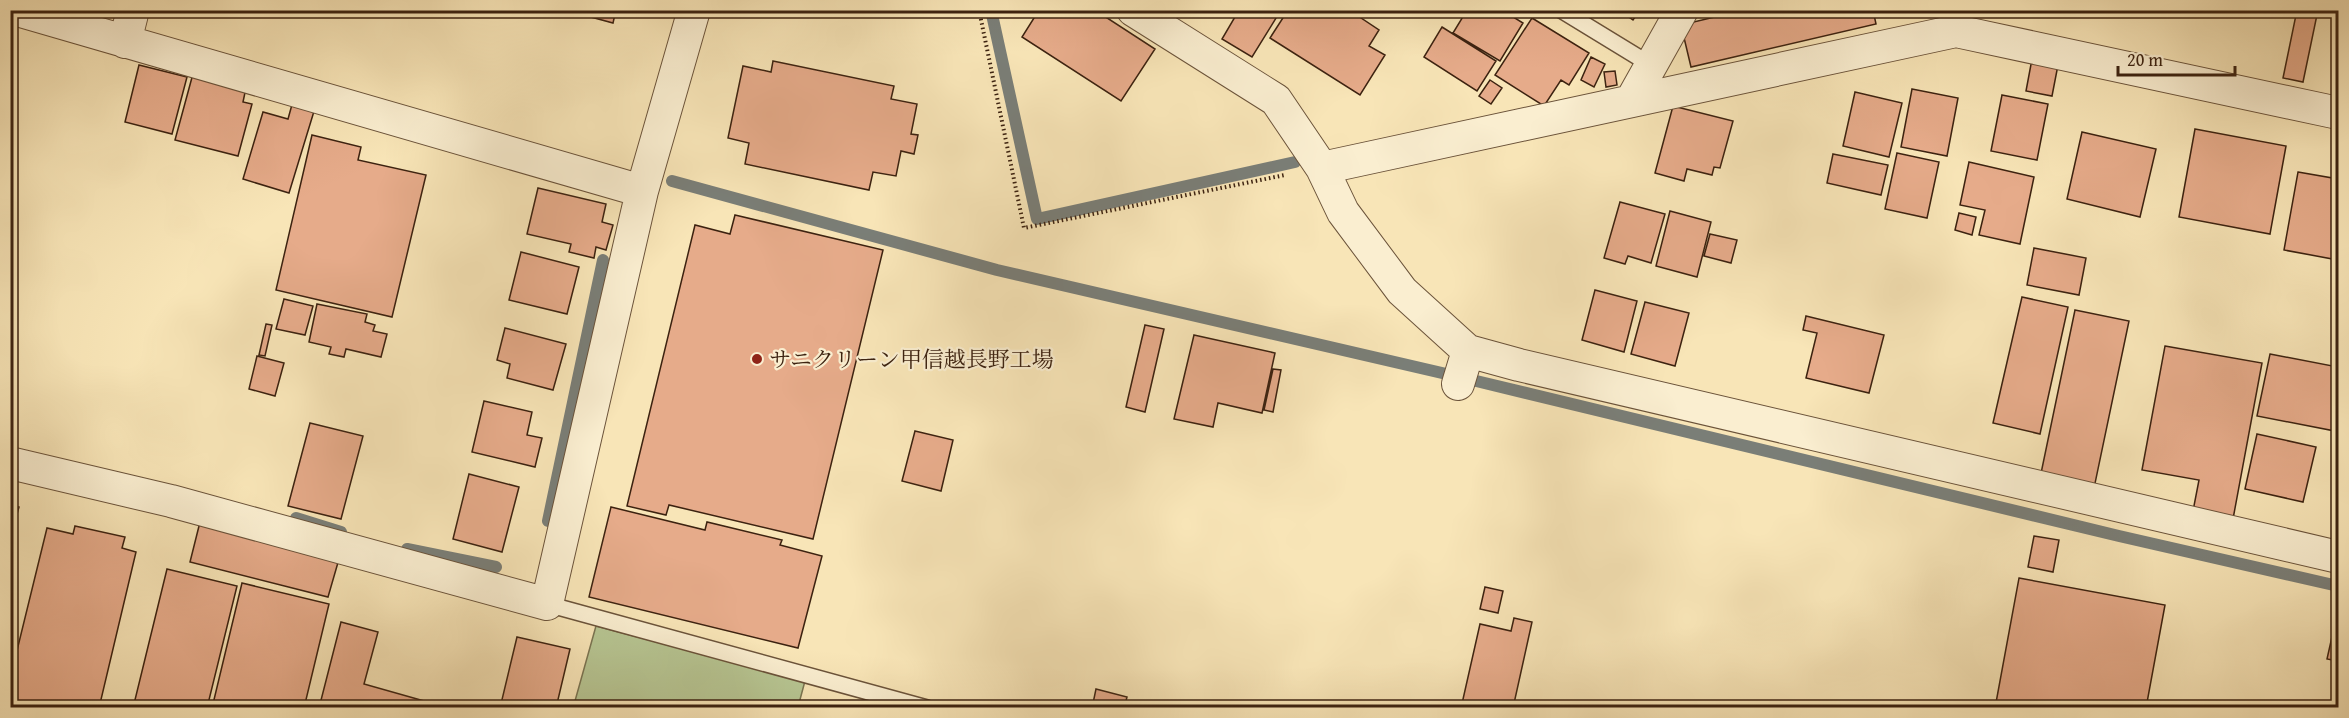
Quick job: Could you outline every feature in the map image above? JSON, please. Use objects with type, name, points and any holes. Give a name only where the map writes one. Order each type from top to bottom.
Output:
[{"type":"street","points":[[17,10],[642,191]]},
{"type":"street","points":[[125,42],[133,10]]},
{"type":"street","points":[[10,463],[171,501],[547,604],[642,191],[694,10]]},
{"type":"street","points":[[1133,10],[1276,100],[1322,168],[1343,212],[1402,291],[1468,351],[1739,418],[2338,558]]},
{"type":"street","points":[[1631,101],[1682,10]]},
{"type":"street","points":[[1322,168],[1956,31],[2338,113]]},
{"type":"street","points":[[1458,384],[1468,351]]},
{"type":"lane","points":[[1562,10],[1651,65]]},
{"type":"lane","points":[[547,604],[927,708]]},
{"type":"path","points":[[979,10],[1024,228],[1322,168]]},
{"type":"green space","points":[[596,626],[805,681],[798,707],[573,708]]},
{"type":"building","points":[[565,10],[616,10],[613,23]]},
{"type":"building","points":[[1039,10],[1095,10],[1155,49],[1121,101],[1022,37]]},
{"type":"building","points":[[1239,10],[1281,10],[1252,57],[1222,39]]},
{"type":"building","points":[[1288,10],[1349,10],[1379,30],[1369,46],[1385,55],[1360,95],[1270,38]]},
{"type":"building","points":[[1467,10],[1502,10],[1523,23],[1500,61],[1453,33]]},
{"type":"building","points":[[1619,10],[1640,10],[1633,20]]},
{"type":"building","points":[[1744,10],[1873,10],[1876,24],[1691,67],[1681,25]]},
{"type":"building","points":[[2297,10],[2318,10],[2303,82],[2283,78]]},
{"type":"building","points":[[1532,18],[1589,53],[1569,85],[1561,80],[1544,106],[1495,75]]},
{"type":"building","points":[[1442,27],[1496,61],[1477,91],[1424,57]]},
{"type":"building","points":[[1591,57],[1605,64],[1594,87],[1581,80]]},
{"type":"building","points":[[2032,59],[2058,65],[2052,96],[2026,91]]},
{"type":"building","points":[[773,61],[894,86],[891,99],[917,104],[911,134],[918,135],[914,154],[901,151],[896,176],[873,172],[869,190],[745,164],[749,143],[728,138],[743,66],[771,72]]},
{"type":"building","points":[[139,65],[187,77],[172,134],[125,122]]},
{"type":"building","points":[[194,70],[247,83],[243,102],[252,104],[238,156],[175,140]]},
{"type":"building","points":[[1615,71],[1617,85],[1606,87],[1604,72]]},
{"type":"building","points":[[1490,80],[1502,88],[1491,104],[1479,96]]},
{"type":"building","points":[[1912,89],[1958,98],[1947,156],[1901,147]]},
{"type":"building","points":[[1855,92],[1902,103],[1889,157],[1843,146]]},
{"type":"building","points":[[2002,95],[2048,104],[2037,160],[1991,151]]},
{"type":"building","points":[[293,101],[315,108],[289,193],[243,179],[263,112],[288,119]]},
{"type":"building","points":[[1673,106],[1733,121],[1720,168],[1714,167],[1712,175],[1687,169],[1684,181],[1655,173]]},
{"type":"building","points":[[2195,129],[2286,146],[2270,234],[2179,217]]},
{"type":"building","points":[[2082,132],[2156,149],[2140,217],[2067,199]]},
{"type":"building","points":[[312,135],[361,147],[358,160],[426,175],[392,317],[276,290]]},
{"type":"building","points":[[1897,153],[1939,162],[1927,218],[1885,209]]},
{"type":"building","points":[[1833,154],[1888,165],[1881,195],[1827,183]]},
{"type":"building","points":[[1969,162],[2034,177],[2020,244],[1979,235],[1985,210],[1960,205]]},
{"type":"building","points":[[2298,172],[2338,179],[2338,260],[2284,250]]},
{"type":"building","points":[[538,188],[606,204],[602,222],[613,225],[606,250],[596,247],[594,258],[569,252],[571,244],[527,234]]},
{"type":"building","points":[[1620,202],[1665,214],[1651,263],[1628,256],[1625,264],[1604,258]]},
{"type":"building","points":[[1670,211],[1711,222],[1697,277],[1656,266]]},
{"type":"building","points":[[1959,213],[1976,217],[1972,235],[1955,230]]},
{"type":"building","points":[[735,215],[883,250],[813,539],[669,505],[666,515],[627,506],[695,225],[730,234]]},
{"type":"building","points":[[1710,234],[1737,240],[1731,263],[1704,256]]},
{"type":"building","points":[[2034,248],[2086,258],[2079,295],[2027,285]]},
{"type":"building","points":[[521,252],[579,267],[567,314],[509,300]]},
{"type":"building","points":[[1595,290],[1637,301],[1624,352],[1582,340]]},
{"type":"building","points":[[2022,297],[2068,307],[2040,434],[1993,423]]},
{"type":"building","points":[[284,299],[313,306],[305,335],[276,329]]},
{"type":"building","points":[[1645,302],[1689,313],[1675,366],[1631,354]]},
{"type":"building","points":[[317,304],[367,314],[365,322],[375,325],[373,331],[387,334],[381,357],[346,349],[344,357],[329,354],[331,347],[309,342]]},
{"type":"building","points":[[2075,310],[2129,321],[2093,493],[2039,483]]},
{"type":"building","points":[[1806,316],[1884,335],[1869,393],[1806,378],[1817,333],[1803,330]]},
{"type":"building","points":[[266,324],[272,325],[265,356],[259,355]]},
{"type":"building","points":[[1145,325],[1164,329],[1145,412],[1126,407]]},
{"type":"building","points":[[505,328],[566,344],[553,390],[507,378],[510,364],[497,360]]},
{"type":"building","points":[[1194,335],[1275,353],[1262,413],[1218,403],[1213,427],[1174,419]]},
{"type":"building","points":[[2165,346],[2262,363],[2233,519],[2193,511],[2199,480],[2142,470]]},
{"type":"building","points":[[2270,354],[2338,367],[2338,414],[2335,431],[2257,416]]},
{"type":"building","points":[[257,356],[284,363],[275,396],[249,389]]},
{"type":"building","points":[[1273,369],[1281,370],[1273,412],[1264,410]]},
{"type":"building","points":[[484,401],[532,412],[527,435],[542,438],[535,467],[472,452]]},
{"type":"building","points":[[310,423],[363,436],[341,519],[288,506]]},
{"type":"building","points":[[915,431],[953,440],[941,491],[902,481]]},
{"type":"building","points":[[2257,434],[2316,447],[2303,502],[2245,489]]},
{"type":"building","points":[[469,474],[519,487],[502,552],[453,539]]},
{"type":"building","points":[[10,505],[19,507],[10,539]]},
{"type":"building","points":[[611,507],[705,530],[707,522],[782,540],[780,545],[822,556],[798,648],[589,597]]},
{"type":"building","points":[[200,522],[339,559],[328,597],[190,562]]},
{"type":"building","points":[[75,526],[125,537],[122,548],[136,552],[99,708],[10,708],[10,679],[47,528],[73,534]]},
{"type":"building","points":[[2034,536],[2059,540],[2053,572],[2028,567]]},
{"type":"building","points":[[167,569],[237,586],[207,708],[133,708]]},
{"type":"building","points":[[2019,578],[2165,605],[2146,708],[1995,708]]},
{"type":"building","points":[[242,583],[329,604],[304,708],[212,708]]},
{"type":"building","points":[[1485,587],[1503,591],[1498,613],[1480,609]]},
{"type":"building","points":[[2338,610],[2338,661],[2327,659]]},
{"type":"building","points":[[1514,618],[1532,622],[1513,708],[1461,708],[1480,624],[1511,631]]},
{"type":"building","points":[[341,622],[378,632],[364,684],[449,708],[319,708]]},
{"type":"building","points":[[517,637],[570,649],[556,708],[500,708]]},
{"type":"building","points":[[1096,689],[1127,697],[1124,708],[1092,708]]},
{"type":"waterway","points":[[991,10],[1037,219],[1295,162]]},
{"type":"waterway","points":[[672,181],[997,270],[1468,379],[2119,536],[2338,586]]},
{"type":"waterway","points":[[548,521],[603,260]]},
{"type":"waterway","points":[[296,518],[341,532]]},
{"type":"waterway","points":[[407,549],[496,567]]},
{"type":"place","name":"サニクリーン甲信越長野工場","points":[[757,359]]}]
